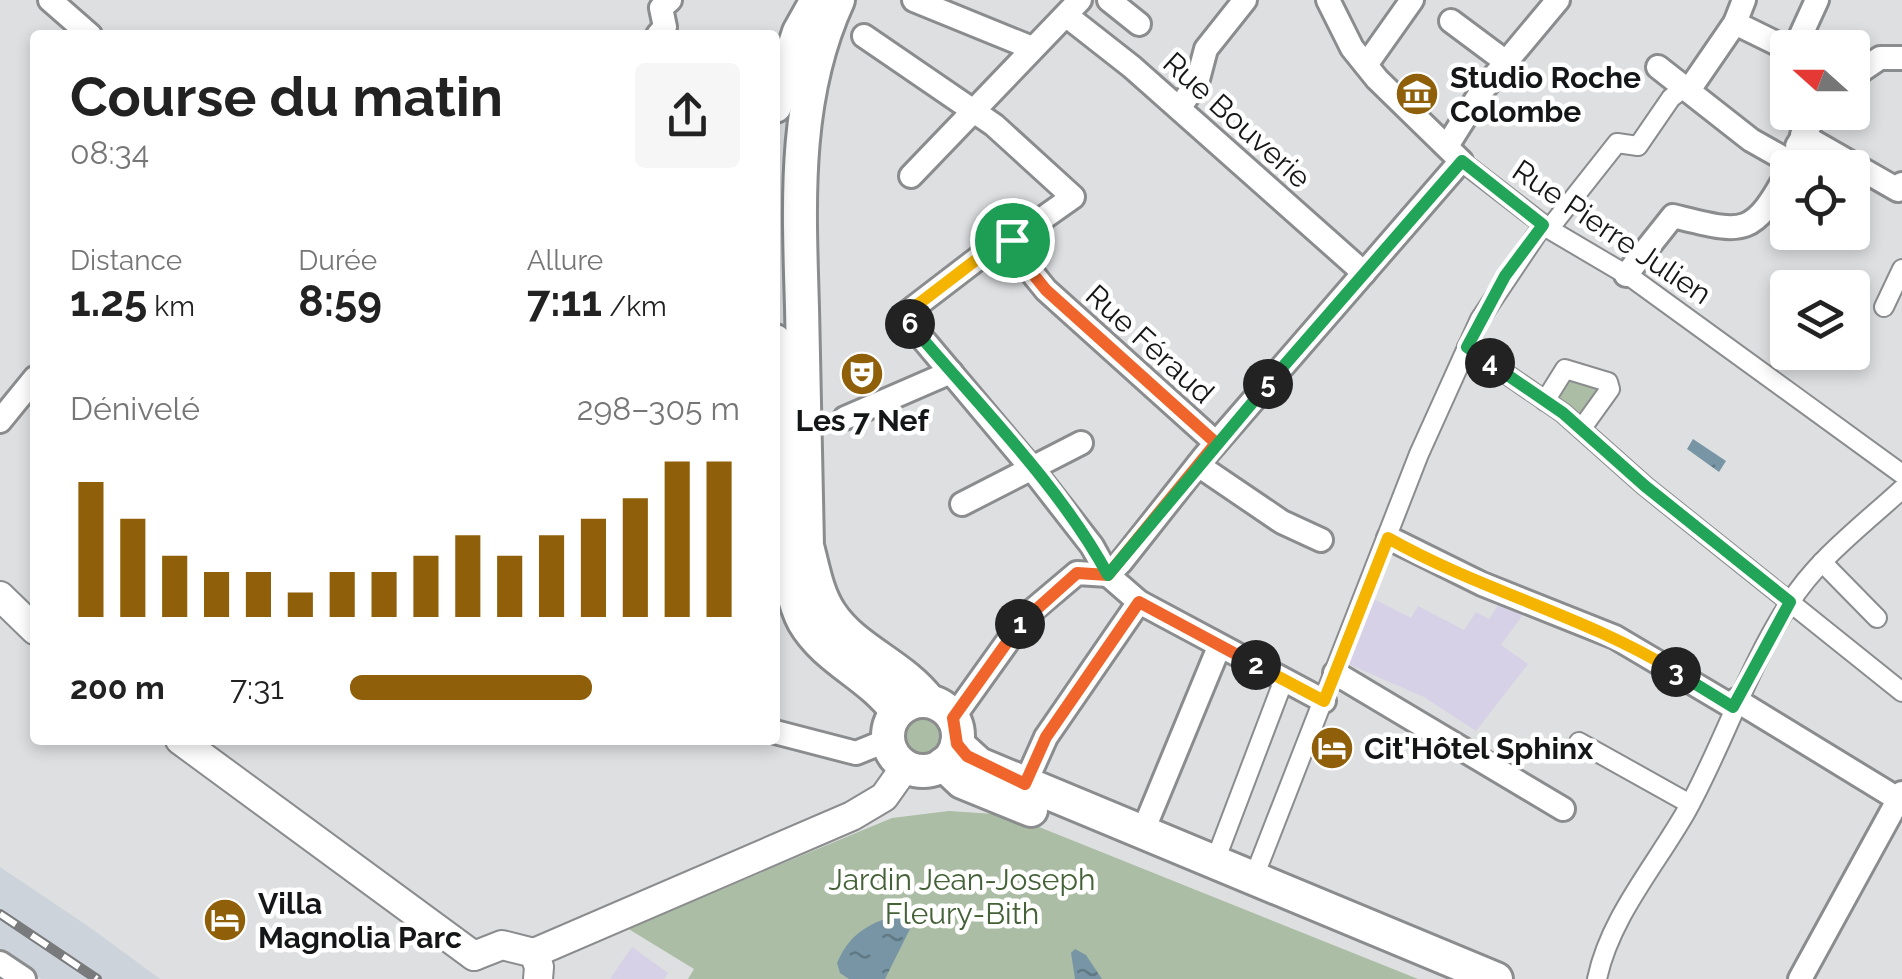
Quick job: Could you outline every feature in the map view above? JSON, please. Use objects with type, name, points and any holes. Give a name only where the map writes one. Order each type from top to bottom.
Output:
[{"type":"main road","points":[[780,91],[799,32],[817,0]]},
{"type":"main road","points":[[838,0],[822,35],[804,106],[800,208],[807,546],[828,612],[842,629],[915,682],[946,732],[962,782],[1444,979]]},
{"type":"main road","points":[[780,527],[795,599],[805,623],[824,647],[873,685],[897,739],[921,770],[946,732]]},
{"type":"main road","points":[[897,739],[912,702],[979,764],[1496,979]]},
{"type":"street","points":[[662,30],[661,8],[670,0]]},
{"type":"street","points":[[914,0],[1032,48]]},
{"type":"street","points":[[1109,0],[1139,24]]},
{"type":"street","points":[[1179,108],[1197,83],[1206,49],[1245,0]]},
{"type":"street","name":"Rue Pierre Julien","points":[[1328,0],[1352,48],[1454,154],[1546,227],[1626,276],[1902,474]]},
{"type":"street","points":[[1366,65],[1412,0]]},
{"type":"street","points":[[1108,575],[1364,272],[1454,154],[1506,62],[1558,0]]},
{"type":"street","points":[[1254,877],[1420,454],[1467,347],[1505,276],[1602,156],[1617,143],[1638,146],[1671,98],[1687,88],[1735,23],[1744,0]]},
{"type":"street","points":[[1800,30],[1816,0]]},
{"type":"street","points":[[61,4],[85,30]]},
{"type":"street","points":[[911,176],[970,108],[1074,8]]},
{"type":"street","name":"Rue Bouverie","points":[[1074,8],[1179,108],[1364,272]]},
{"type":"street","points":[[1452,21],[1506,62]]},
{"type":"street","points":[[1735,23],[1770,39]]},
{"type":"street","points":[[864,36],[970,108],[1073,197],[1012,240],[1002,240],[908,312],[906,318],[1092,546],[1108,575],[1139,602],[1324,701]]},
{"type":"street","points":[[1870,65],[1880,58],[1902,58]]},
{"type":"street","points":[[1658,67],[1770,154]]},
{"type":"street","points":[[1796,150],[1805,130]]},
{"type":"street","points":[[1802,135],[1898,190],[1902,184]]},
{"type":"street","points":[[1626,276],[1672,216],[1742,228],[1757,222],[1770,200]]},
{"type":"street","name":"Rue Féraud","points":[[1012,240],[1012,248],[1046,290],[1216,443]]},
{"type":"street","points":[[1884,307],[1902,269]]},
{"type":"street","points":[[1467,347],[1582,428],[1645,486],[1902,692]]},
{"type":"street","points":[[1545,401],[1566,369],[1608,382],[1610,389],[1582,428]]},
{"type":"street","points":[[844,418],[951,372]]},
{"type":"street","points":[[0,420],[30,384]]},
{"type":"street","points":[[962,504],[1081,443]]},
{"type":"street","points":[[1198,465],[1282,522],[1321,540]]},
{"type":"street","points":[[1598,979],[1603,948],[1690,804],[1734,704],[1790,602],[1822,562],[1902,489]]},
{"type":"street","points":[[1388,538],[1482,584],[1627,643],[1900,796],[1800,979]]},
{"type":"street","points":[[1822,562],[1877,618]]},
{"type":"street","points":[[946,732],[1026,616],[1077,573],[1108,575]]},
{"type":"street","points":[[0,596],[30,625]]},
{"type":"street","points":[[1025,784],[1046,737],[1139,602]]},
{"type":"street","points":[[1143,832],[1219,647]]},
{"type":"street","points":[[1335,673],[1563,810]]},
{"type":"street","points":[[1215,861],[1283,682]]},
{"type":"street","points":[[780,733],[856,753],[897,739]]},
{"type":"street","points":[[186,745],[475,967],[502,945],[536,966],[852,816],[884,797],[897,739]]},
{"type":"street","points":[[1578,742],[1690,804]]},
{"type":"street","points":[[0,963],[24,979]]},
{"type":"shaded area","points":[[1372,598],[1411,618],[1418,606],[1464,630],[1476,612],[1489,619],[1502,599],[1527,609],[1501,645],[1528,664],[1476,731],[1424,697],[1348,664]]},
{"type":"shaded area","points":[[0,867],[160,979],[42,979],[0,954]]},
{"type":"shaded area","points":[[632,947],[668,973],[664,979],[610,979]]},
{"type":"green space","points":[[1561,368],[1604,392],[1583,426],[1543,396]]},
{"type":"green space","points":[[923,712],[940,719],[947,736],[940,753],[923,760],[906,753],[899,736],[906,719]]},
{"type":"green space","name":"Jardin Jean-Joseph Fleury-Bith","points":[[949,811],[1009,815],[1418,979],[688,979],[694,969],[627,928],[892,818]]},
{"type":"water","points":[[1693,439],[1726,461],[1719,472],[1687,449]]},
{"type":"water","points":[[912,913],[914,921],[885,979],[849,979],[840,973],[837,963],[858,934],[877,922]]},
{"type":"water","points":[[1075,949],[1086,955],[1102,979],[1075,979],[1071,953]]},
{"type":"railway","points":[[0,914],[97,979]]},
{"type":"place","name":"Studio Roche Colombe","points":[[1417,94]]},
{"type":"place","name":"Les 7 Nef","points":[[862,374]]},
{"type":"place","name":"Cit'Hôtel Sphinx","points":[[1332,748]]},
{"type":"place","name":"Villa Magnolia Parc","points":[[225,920]]},
{"type":"route","points":[[1012,240],[1002,240],[908,312],[906,318],[1092,546],[1108,575],[1204,457],[1216,443],[1254,401],[1349,288],[1462,161],[1543,225],[1505,276],[1467,347],[1582,428],[1645,486],[1790,602],[1733,707],[1638,649],[1482,584],[1388,538],[1324,701],[1297,690],[1139,602],[1046,737],[1025,784],[979,764],[957,744],[953,718],[969,701],[1026,616],[1077,573],[1108,575],[1121,562],[1216,443],[1046,290],[1012,248],[1012,240]]}]
